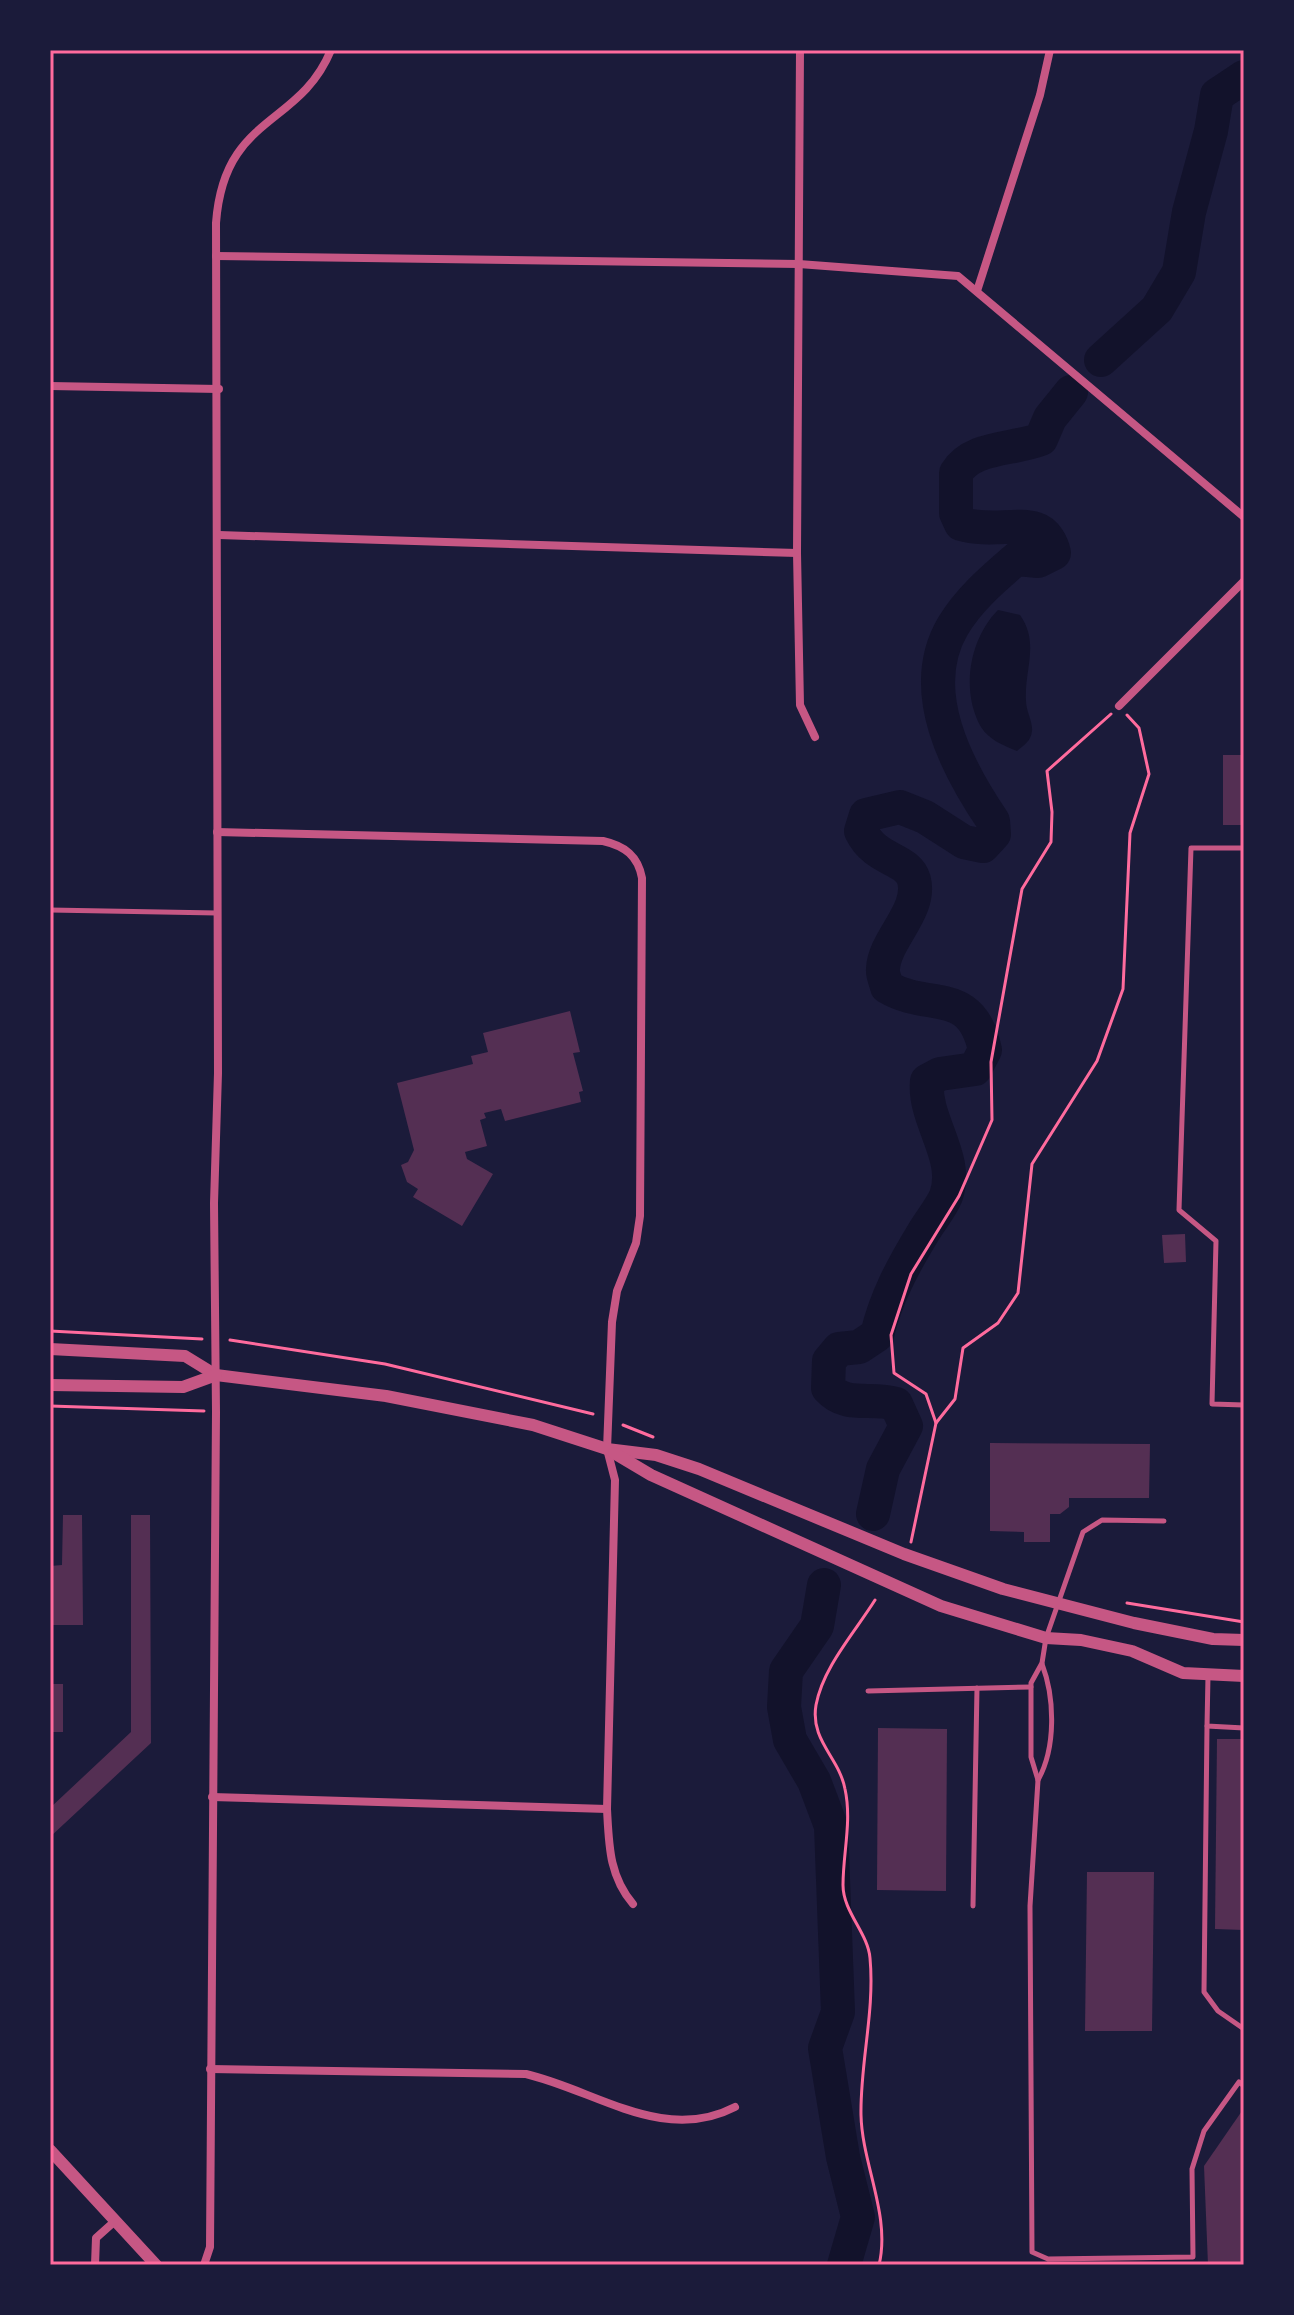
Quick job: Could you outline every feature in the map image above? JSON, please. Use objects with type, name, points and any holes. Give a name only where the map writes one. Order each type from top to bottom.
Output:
[{"type":"street","points":[[204,2265],[210,2247],[216,1412],[218,196],[225,171],[239,147],[317,75],[331,50]]},
{"type":"street","points":[[800,50],[797,553],[800,705],[815,737]]},
{"type":"street","points":[[977,291],[1040,95],[1050,50]]},
{"type":"street","points":[[216,256],[799,264],[958,276],[1244,517]]},
{"type":"street","points":[[50,386],[219,389]]},
{"type":"street","points":[[219,535],[797,553]]},
{"type":"street","points":[[1119,706],[1244,581]]},
{"type":"street","points":[[217,832],[603,841],[631,853],[639,864],[642,878],[640,1216],[636,1243],[613,1308],[607,1449],[615,1480],[607,1809],[610,1853],[617,1886],[633,1904]]},
{"type":"street","points":[[50,1349],[185,1356],[216,1375],[475,1411],[533,1425],[607,1449],[656,1455],[699,1469],[949,1572],[1057,1605],[1213,1639],[1244,1640]]},
{"type":"street","points":[[50,1385],[183,1387],[216,1375]]},
{"type":"street","points":[[607,1449],[651,1475],[941,1606],[1046,1638],[1081,1640],[1132,1651],[1183,1673],[1244,1676]]},
{"type":"street","points":[[212,1797],[607,1809]]},
{"type":"street","points":[[210,2069],[526,2074],[566,2084],[648,2116],[681,2123],[712,2119],[735,2107]]},
{"type":"street","points":[[50,2150],[156,2265]]},
{"type":"street","points":[[95,2265],[96,2238],[115,2221]]},
{"type":"lane","points":[[1244,848],[1191,848],[1179,1210],[1216,1241],[1212,1404],[1244,1405]]},
{"type":"lane","points":[[50,910],[218,913]]},
{"type":"lane","points":[[1164,1521],[1102,1520],[1091,1524],[1078,1540],[1046,1638],[1042,1663],[1031,1687],[1031,1757],[1038,1780],[1030,1906],[1032,2252],[1048,2259],[1193,2257],[1192,2169],[1204,2131],[1241,2084],[1244,2074]]},
{"type":"lane","points":[[1038,1780],[1049,1760],[1050,1684],[1042,1663]]},
{"type":"lane","points":[[1208,1674],[1204,1992],[1218,2011],[1244,2029]]},
{"type":"lane","points":[[868,1691],[1031,1687]]},
{"type":"lane","points":[[973,1906],[977,1688]]},
{"type":"lane","points":[[1207,1726],[1244,1728]]},
{"type":"path","points":[[910,1544],[936,1423],[955,1399],[963,1348],[998,1323],[1018,1293],[1032,1164],[1097,1061],[1123,989],[1130,833],[1149,774],[1139,728],[1119,706],[1047,771],[1052,812],[1051,842],[1022,889],[991,1062],[992,1120],[959,1196],[911,1274],[891,1335],[894,1373],[926,1394],[936,1423]]},
{"type":"path","points":[[50,1406],[216,1412]]},
{"type":"path","points":[[875,1600],[826,1677],[816,1706],[817,1737],[845,1787],[848,1838],[843,1887],[847,1905],[870,1953],[871,1989],[861,2117],[881,2229],[879,2265]]},
{"type":"shaded area","points":[[998,610],[1020,615],[1029,636],[1026,701],[1032,731],[1029,740],[1017,751],[997,742],[984,731],[971,697],[971,665],[975,650],[988,622]]},
{"type":"building","points":[[1223,755],[1244,755],[1244,825],[1223,825]]},
{"type":"building","points":[[570,1011],[580,1052],[573,1053],[583,1091],[579,1092],[581,1102],[505,1121],[501,1109],[484,1113],[486,1118],[480,1120],[487,1146],[465,1152],[467,1159],[493,1174],[462,1226],[413,1197],[418,1189],[407,1182],[401,1165],[408,1162],[414,1150],[397,1083],[473,1064],[471,1056],[488,1052],[483,1033]]},
{"type":"building","points":[[1185,1234],[1186,1262],[1164,1263],[1162,1235]]},
{"type":"building","points":[[990,1443],[1150,1444],[1149,1498],[1069,1498],[1069,1507],[1060,1514],[1050,1514],[1050,1542],[1024,1542],[1024,1532],[990,1531]]},
{"type":"building","points":[[63,1515],[82,1515],[83,1625],[50,1625],[50,1566],[62,1565]]},
{"type":"building","points":[[131,1515],[150,1515],[151,1743],[50,1837],[50,1808],[131,1732]]},
{"type":"building","points":[[50,1684],[63,1684],[63,1732],[50,1732]]},
{"type":"building","points":[[878,1728],[947,1729],[946,1891],[877,1890]]},
{"type":"building","points":[[1217,1739],[1244,1739],[1244,1930],[1215,1929]]},
{"type":"building","points":[[1087,1872],[1154,1872],[1152,2031],[1085,2031]]},
{"type":"building","points":[[1244,2108],[1244,2265],[1208,2265],[1204,2166]]},
{"type":"waterway","points":[[1101,360],[1157,309],[1179,272],[1189,212],[1211,131],[1217,95],[1244,77]]},
{"type":"waterway","points":[[873,1514],[883,1469],[906,1426],[896,1404],[851,1400],[835,1394],[828,1388],[829,1361],[839,1349],[859,1347],[877,1335],[896,1282],[946,1196],[948,1167],[930,1110],[927,1081],[940,1074],[975,1069],[985,1050],[970,1016],[959,1008],[887,987],[883,971],[885,958],[913,903],[914,880],[905,867],[875,848],[861,831],[866,815],[900,807],[925,817],[964,842],[983,846],[994,834],[993,821],[966,777],[945,728],[939,702],[938,676],[942,651],[966,607],[1016,559],[1038,561],[1054,553],[1048,539],[1036,529],[961,524],[956,513],[956,473],[963,464],[983,453],[1041,439],[1050,418],[1071,392]]},
{"type":"waterway","points":[[824,1585],[817,1626],[786,1671],[784,1707],[790,1740],[814,1781],[831,1826],[838,2012],[825,2048],[843,2157],[858,2217],[844,2265]]}]
